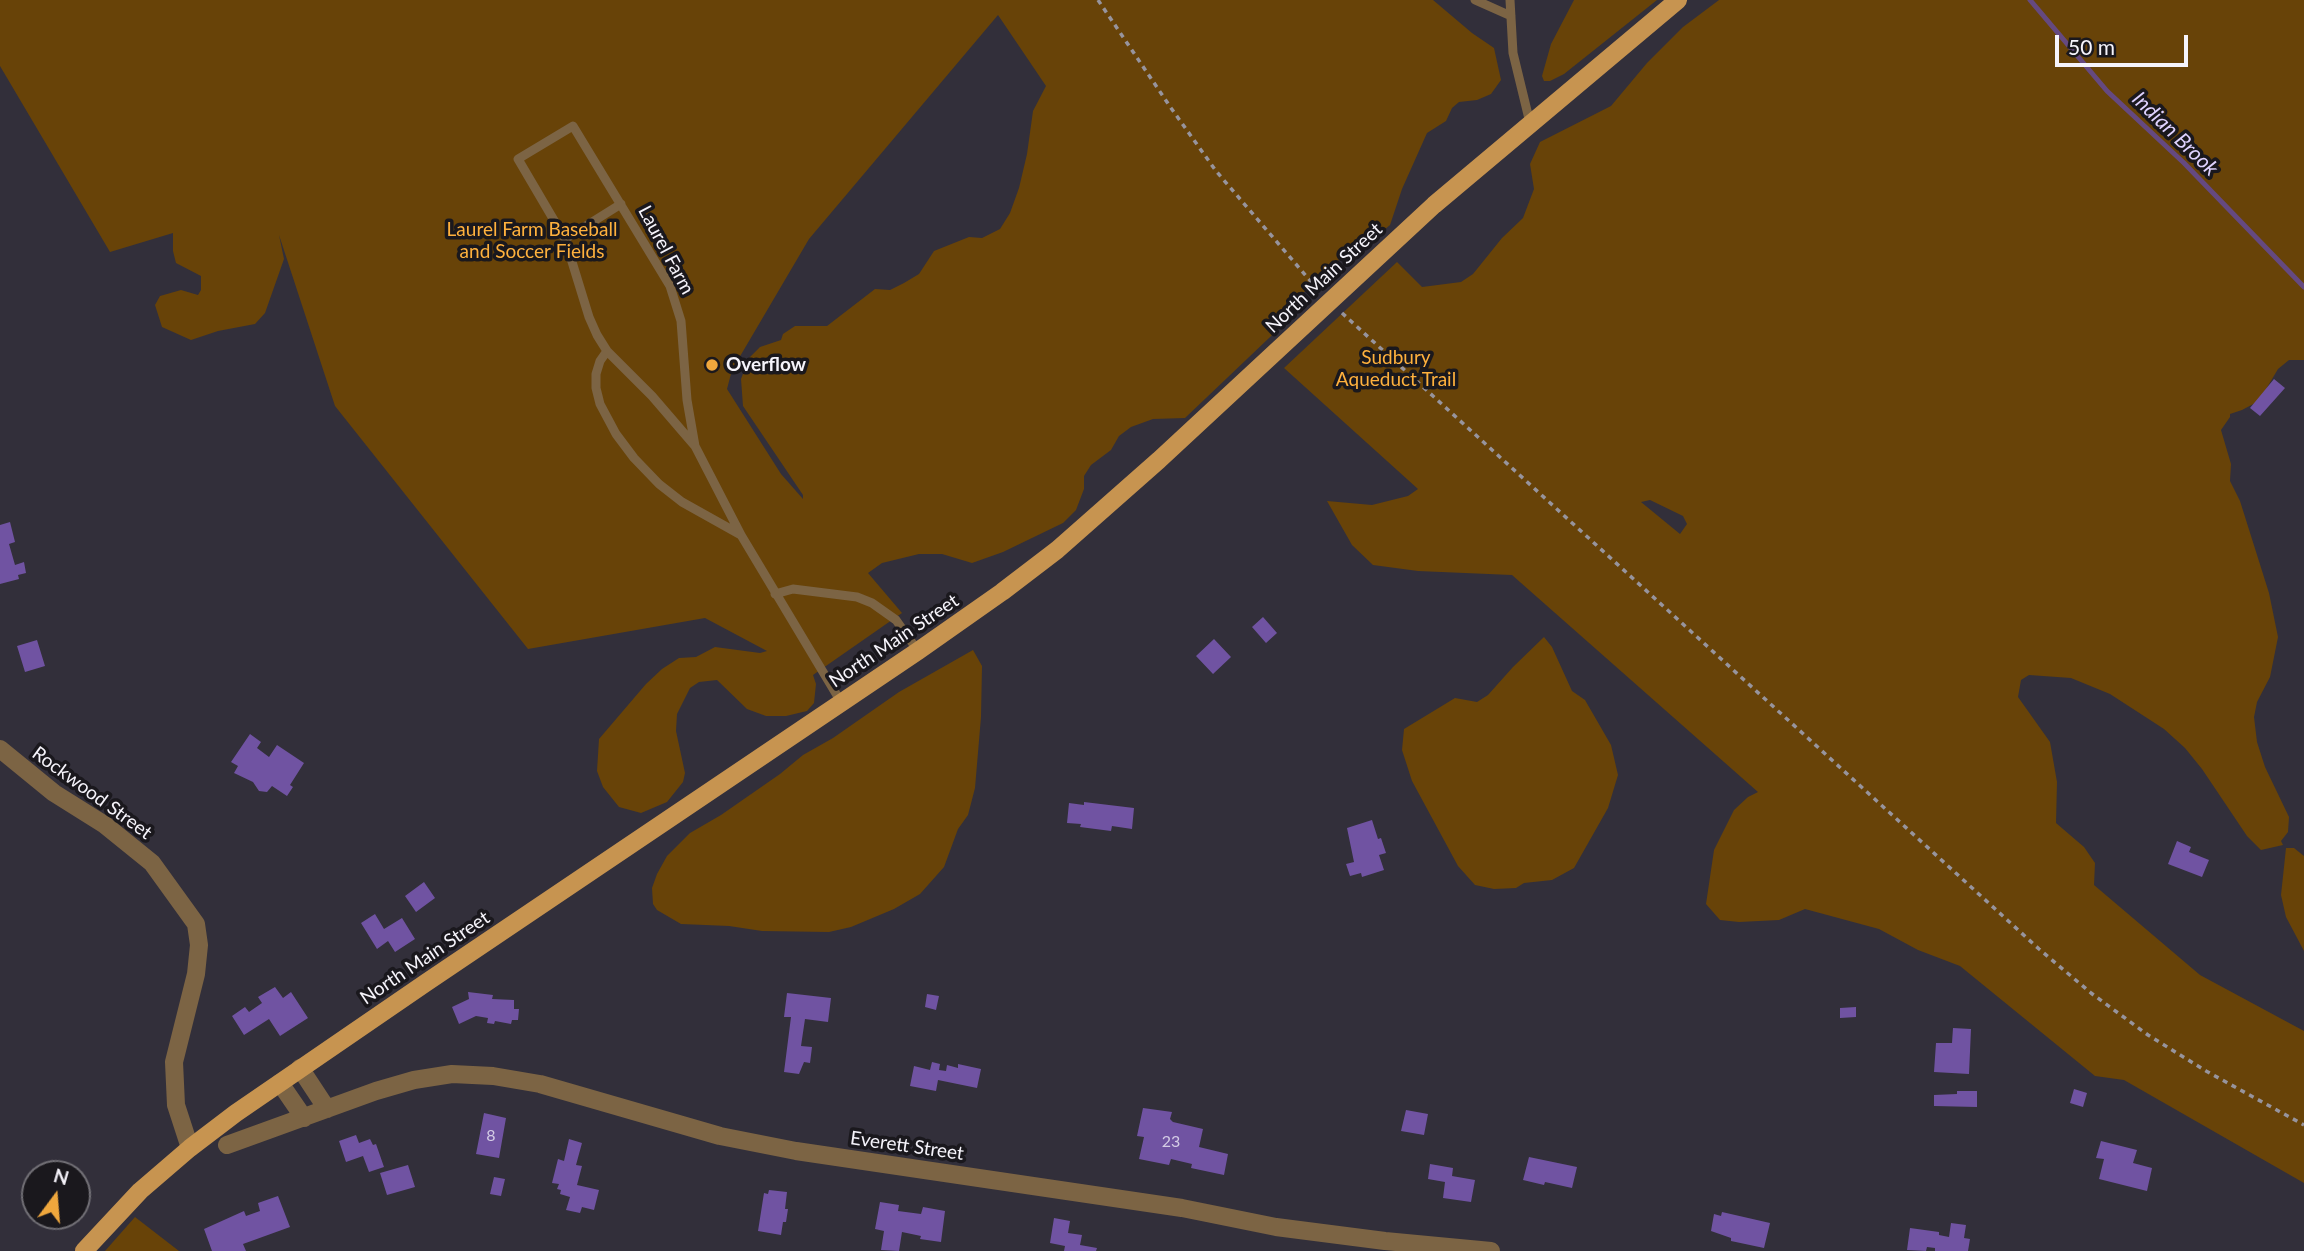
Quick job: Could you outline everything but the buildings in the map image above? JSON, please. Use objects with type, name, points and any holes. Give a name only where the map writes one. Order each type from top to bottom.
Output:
[{"type":"main road","name":"North Main Street","points":[[84,1251],[140,1191],[190,1148],[300,1068],[918,651],[1057,550],[1150,468],[1434,205],[1678,0]]},
{"type":"street","name":"Rockwood Street","points":[[0,749],[54,793],[105,825],[152,863],[196,924],[199,945],[196,974],[174,1062],[176,1105],[190,1148]]},
{"type":"street","points":[[300,1068],[327,1109]]},
{"type":"street","name":"Everett Street","points":[[227,1145],[414,1080],[452,1074],[493,1076],[540,1084],[720,1136],[783,1149],[1182,1208],[1276,1227],[1491,1251]]},
{"type":"street","points":[[280,1083],[304,1118]]},
{"type":"lane","points":[[1475,0],[1511,16]]},
{"type":"lane","points":[[1510,0],[1513,52],[1530,123]]},
{"type":"lane","name":"Laurel Farm","points":[[695,446],[687,400],[681,321],[676,303],[664,275],[573,126],[518,159],[565,239],[589,317],[607,351],[652,396],[695,446],[741,535],[841,702]]},
{"type":"lane","points":[[565,239],[621,204]]},
{"type":"lane","points":[[607,351],[596,374],[596,388],[600,404],[622,442],[659,484],[704,516],[741,535]]},
{"type":"lane","points":[[775,594],[793,589],[857,597],[872,603],[896,620],[918,651]]},
{"type":"path","points":[[1098,0],[1216,171],[1300,271],[1330,301],[2070,975],[2148,1035],[2206,1071],[2304,1125]]},
{"type":"green space","name":"Laurel Farm Baseball and Soccer Fields","points":[[0,0],[1433,0],[1494,48],[1501,80],[1491,94],[1477,100],[1459,102],[1452,108],[1446,121],[1427,133],[1402,189],[1390,225],[1367,244],[1354,246],[1289,306],[1292,308],[1289,319],[1185,418],[1153,419],[1131,427],[1119,436],[1111,450],[1091,465],[1084,476],[1084,489],[1076,510],[1063,523],[1003,552],[972,563],[942,554],[919,554],[882,563],[868,573],[902,613],[813,675],[816,684],[814,703],[807,711],[786,716],[766,716],[747,709],[717,680],[699,682],[690,688],[677,714],[676,731],[685,773],[683,782],[667,802],[641,813],[619,807],[603,787],[597,771],[599,739],[646,684],[679,658],[696,657],[715,647],[760,653],[767,651],[705,618],[528,649],[335,406],[279,235],[284,259],[265,313],[255,324],[218,331],[191,340],[162,327],[155,305],[160,296],[181,290],[198,295],[201,290],[201,276],[176,263],[173,233],[110,252],[0,66]],"holes":[[[998,15],[1046,86],[1033,111],[1019,188],[1010,213],[1000,229],[982,238],[969,237],[934,251],[919,274],[904,283],[890,290],[875,289],[827,326],[795,326],[783,334],[781,340],[760,347],[749,358],[741,379],[743,406],[803,495],[803,499],[781,474],[727,389],[732,370],[809,239]]]},
{"type":"green space","points":[[1574,0],[1657,0],[1564,74],[1544,81],[1542,76],[1551,44]]},
{"type":"green space","name":"Sudbury Aqueduct Trail","points":[[1719,0],[2304,0],[2304,360],[2289,360],[2278,369],[2259,401],[2230,414],[2221,430],[2231,464],[2230,481],[2240,501],[2269,593],[2278,637],[2270,677],[2257,702],[2254,717],[2257,742],[2265,767],[2289,817],[2288,832],[2281,841],[2283,845],[2261,850],[2247,836],[2185,748],[2164,729],[2110,694],[2071,678],[2029,675],[2021,680],[2018,697],[2050,742],[2057,782],[2056,823],[2084,847],[2095,863],[2094,885],[2200,975],[2304,1031],[2304,1183],[2124,1080],[2095,1076],[1960,966],[1918,950],[1879,929],[1805,909],[1779,920],[1720,920],[1706,904],[1714,850],[1734,810],[1758,792],[1512,575],[1418,571],[1373,565],[1352,545],[1327,501],[1372,505],[1408,496],[1418,489],[1284,368],[1397,262],[1422,287],[1461,282],[1473,274],[1502,238],[1523,218],[1534,189],[1530,164],[1540,142],[1611,106],[1647,63],[1683,27]],"holes":[[[1650,500],[1683,516],[1687,524],[1680,534],[1641,502]]]},
{"type":"green space","points":[[1544,637],[1552,647],[1572,691],[1585,700],[1611,745],[1618,775],[1608,808],[1574,868],[1552,880],[1524,883],[1516,888],[1494,889],[1475,885],[1458,866],[1412,781],[1402,750],[1404,729],[1455,698],[1477,702],[1488,695]]},
{"type":"green space","points":[[973,650],[982,666],[975,788],[968,815],[958,829],[944,867],[920,894],[894,909],[851,927],[829,932],[762,931],[729,926],[681,924],[657,910],[653,904],[652,888],[657,874],[667,856],[690,833],[721,815],[803,755],[833,738],[899,692]]},
{"type":"green space","points":[[2286,848],[2294,848],[2304,856],[2304,951],[2286,917],[2281,895]]},
{"type":"green space","points":[[135,1217],[179,1251],[105,1251]]},
{"type":"waterway","name":"Indian Brook","points":[[2030,0],[2107,91],[2184,163],[2304,287]]},
{"type":"place","name":"Overflow","points":[[712,365]]}]
